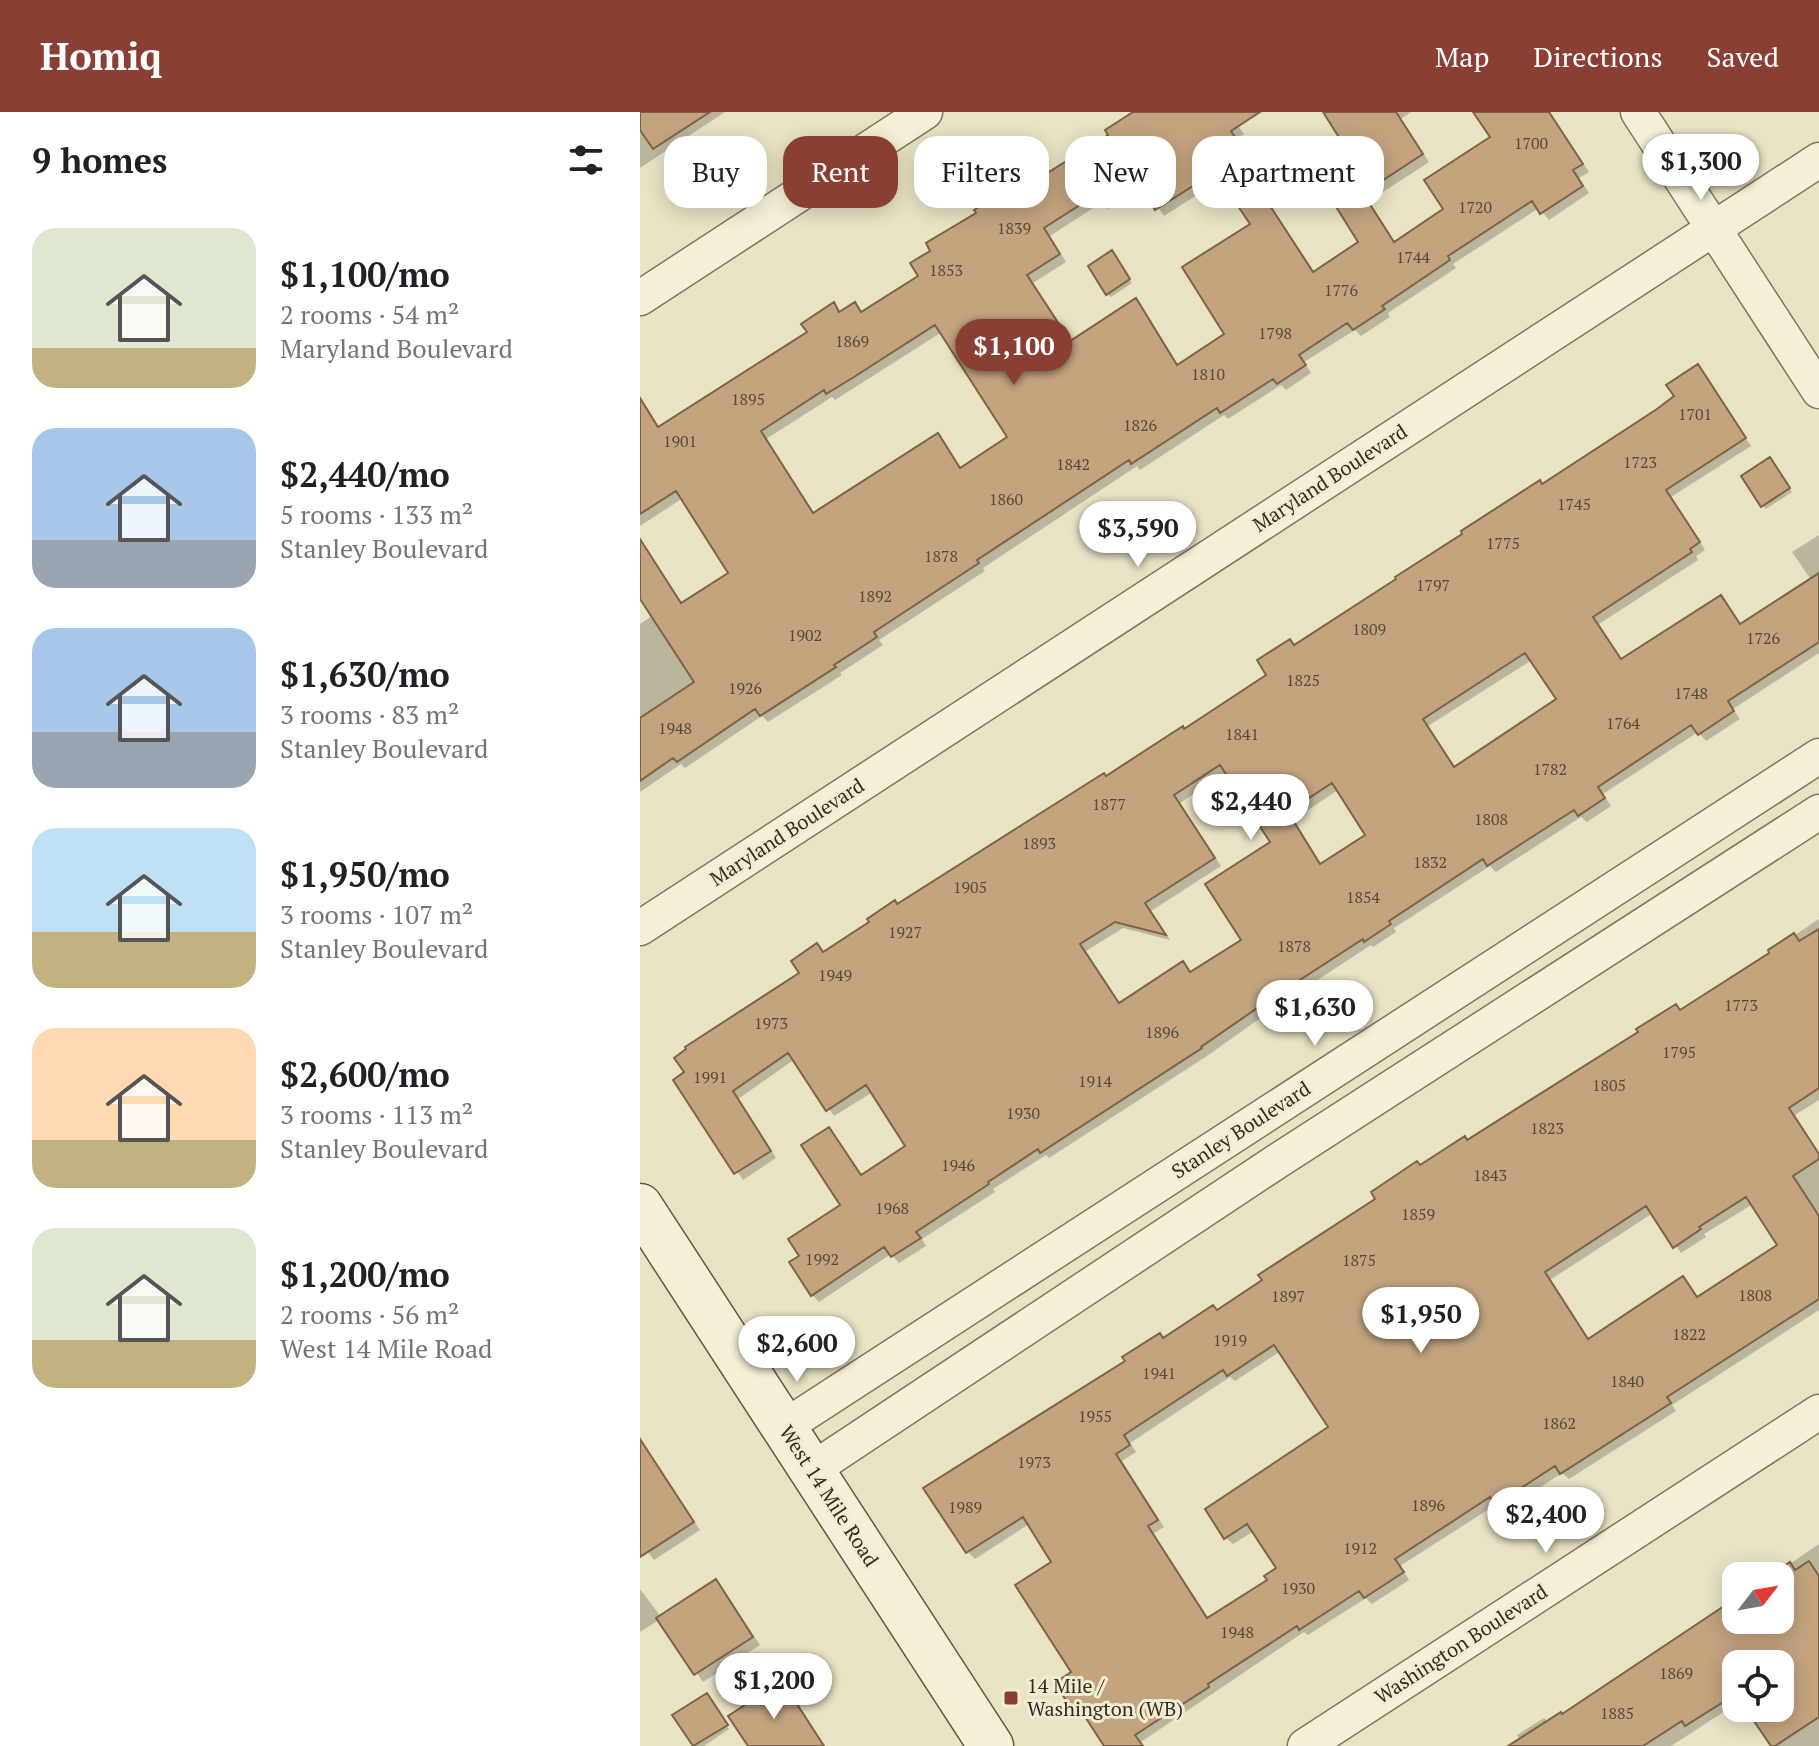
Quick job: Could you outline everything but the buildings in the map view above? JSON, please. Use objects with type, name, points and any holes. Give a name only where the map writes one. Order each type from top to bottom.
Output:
[{"type":"main road","name":"West 14 Mile Road","points":[[640,1206],[991,1746]]},
{"type":"street","points":[[640,298],[925,112]]},
{"type":"street","points":[[1638,112],[1819,391]]},
{"type":"street","name":"Maryland Boulevard","points":[[640,928],[1819,160]]},
{"type":"street","name":"Stanley Boulevard","points":[[784,1427],[1819,756]]},
{"type":"street","points":[[813,1469],[1419,1069],[1819,812]]},
{"type":"street","points":[[1394,1031],[1419,1069]]},
{"type":"street","name":"Washington Boulevard","points":[[1305,1746],[1819,1412]]},
{"type":"place","name":"14 Mile / Washington (WB)","points":[[1011,1698]]}]
